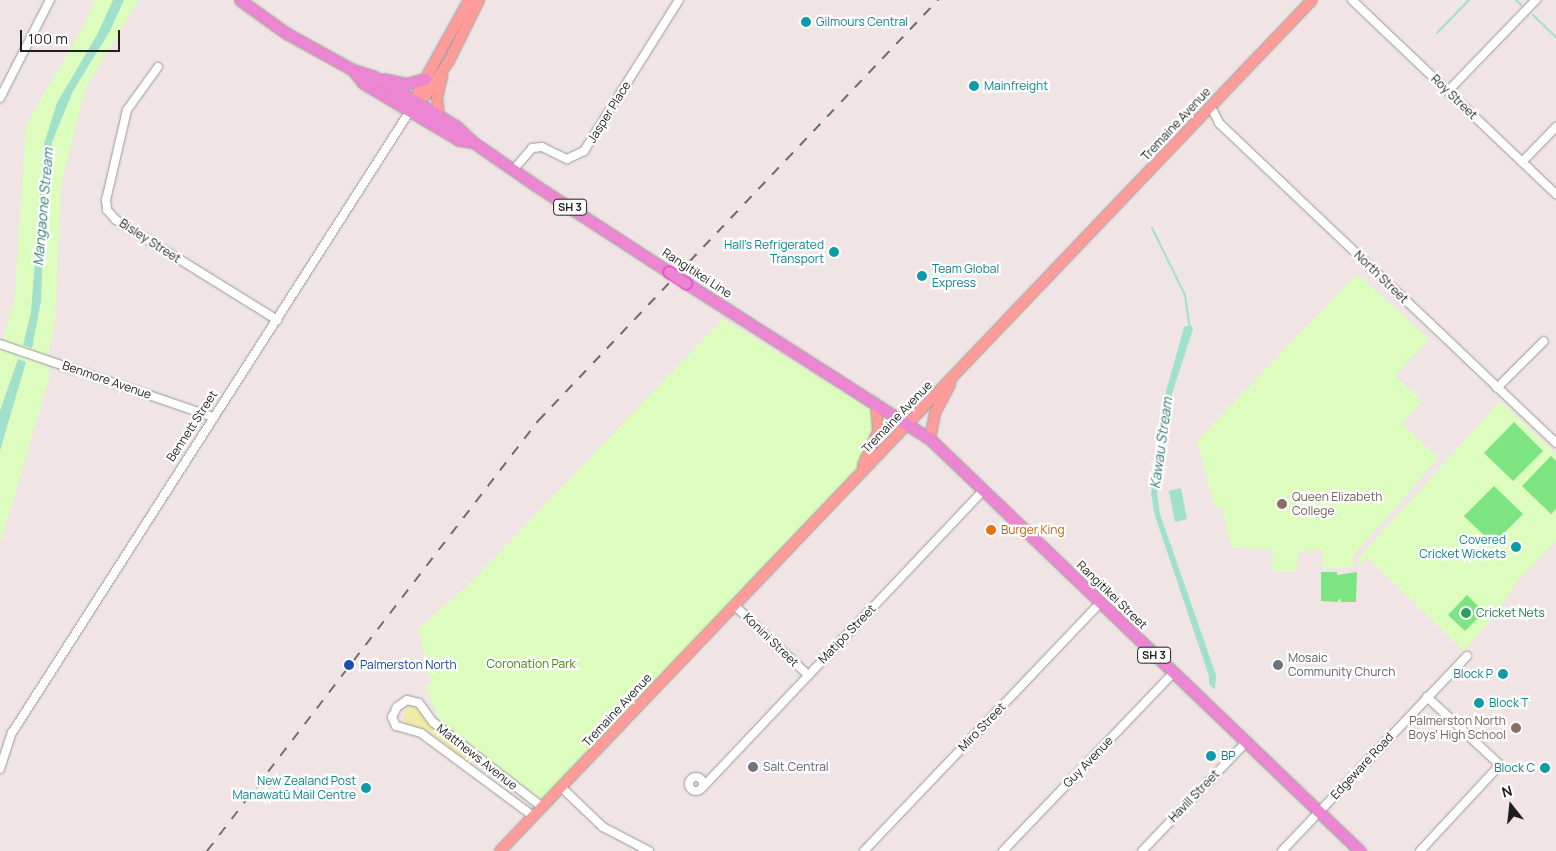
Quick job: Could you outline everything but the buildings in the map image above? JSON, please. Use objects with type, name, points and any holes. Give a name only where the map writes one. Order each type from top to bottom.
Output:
[{"type":"highway","name":"Rangitikei Line","points":[[240,0],[266,20],[354,70],[373,76],[459,140],[473,142]]},
{"type":"highway","name":"Rangitikei Line","points":[[354,70],[363,82],[413,107],[439,114],[466,132],[473,142],[669,272],[908,424]]},
{"type":"highway","points":[[373,76],[405,84],[425,79]]},
{"type":"highway","name":"Rangitikei Street","points":[[908,424],[930,439],[1360,851]]},
{"type":"main road","points":[[439,114],[437,98],[469,0]]},
{"type":"main road","points":[[413,107],[425,79],[458,35],[479,0]]},
{"type":"main road","name":"Tremaine Avenue","points":[[500,851],[1312,0]]},
{"type":"main road","points":[[413,107],[426,95],[449,61]]},
{"type":"main road","points":[[930,439],[935,413],[957,373]]},
{"type":"main road","points":[[860,473],[878,431],[876,404]]},
{"type":"street","points":[[0,98],[50,0]]},
{"type":"street","name":"Jasper Place","points":[[514,169],[532,148],[542,147],[566,159],[584,151],[679,0]]},
{"type":"street","name":"Roy Street","points":[[1352,0],[1556,194]]},
{"type":"street","points":[[1448,91],[1536,0]]},
{"type":"street","name":"Bisley Street","points":[[158,67],[127,110],[106,200],[108,210],[116,220],[277,320]]},
{"type":"street","name":"Bennett Street","points":[[0,769],[12,733],[413,107]]},
{"type":"street","name":"North Street","points":[[1211,107],[1219,123],[1556,443]]},
{"type":"street","points":[[1522,162],[1556,126]]},
{"type":"street","points":[[1497,388],[1544,341]]},
{"type":"street","name":"Benmore Avenue","points":[[0,344],[213,417]]},
{"type":"street","name":"Matipo Street","points":[[701,789],[983,491]]},
{"type":"street","name":"Miro Street","points":[[864,851],[1100,603]]},
{"type":"street","name":"Konini Street","points":[[734,605],[808,675]]},
{"type":"street","name":"Edgeware Road","points":[[1282,851],[1466,656]]},
{"type":"street","name":"Guy Avenue","points":[[1003,851],[1173,673]]},
{"type":"street","points":[[1420,851],[1500,765],[1427,697]]},
{"type":"street","name":"Matthews Avenue","points":[[533,816],[421,733],[396,726],[392,718],[397,707],[408,700],[420,702],[433,722],[542,807]]},
{"type":"street","name":"Havill Street","points":[[1142,851],[1246,742]]},
{"type":"street","points":[[702,780],[701,789],[692,790],[688,784],[694,776],[702,780],[713,778]]},
{"type":"street","points":[[561,787],[603,827],[650,851]]},
{"type":"shaded area","points":[[410,706],[417,707],[433,728],[473,760],[470,764],[429,731],[407,726],[403,719],[404,711]]},
{"type":"green space","points":[[94,0],[139,0],[86,87],[61,183],[55,323],[49,350],[49,379],[0,544],[0,352],[15,295],[26,125],[87,20]]},
{"type":"green space","points":[[1357,274],[1429,339],[1395,376],[1422,401],[1402,423],[1438,458],[1353,556],[1354,567],[1323,569],[1322,550],[1299,551],[1296,571],[1273,572],[1273,550],[1231,547],[1222,508],[1215,507],[1197,441]]},
{"type":"green space","name":"Coronation Park","points":[[723,319],[897,426],[541,801],[439,720],[425,686],[431,683],[418,629],[467,586]]},
{"type":"green space","points":[[1500,401],[1556,454],[1556,541],[1515,584],[1495,615],[1464,651],[1368,558],[1361,564],[1357,560]]},
{"type":"green space","points":[[1514,422],[1543,451],[1513,481],[1484,453]]},
{"type":"green space","points":[[1551,456],[1556,461],[1556,509],[1551,514],[1522,486]]},
{"type":"green space","points":[[1494,486],[1523,514],[1493,544],[1464,516]]},
{"type":"green space","points":[[1321,572],[1337,572],[1337,575],[1357,572],[1356,602],[1341,602],[1340,598],[1337,602],[1321,601]]},
{"type":"green space","name":"Cricket Nets","points":[[1467,595],[1484,612],[1465,631],[1448,615]]},
{"type":"water","name":"Mangaone Stream","points":[[113,0],[124,0],[110,31],[73,91],[52,142],[44,223],[41,301],[32,348],[23,345],[31,312],[44,144],[57,103],[98,33]]},
{"type":"water","points":[[1191,325],[1193,329],[1172,394],[1157,493],[1160,514],[1216,675],[1215,690],[1209,684],[1209,676],[1155,516],[1151,494],[1164,399],[1184,327]]},
{"type":"water","points":[[18,359],[26,362],[0,451],[0,411]]},
{"type":"water","points":[[1181,488],[1187,519],[1175,522],[1169,491]]},
{"type":"waterway","points":[[1437,33],[1469,0]]},
{"type":"waterway","points":[[1516,0],[1522,6]]},
{"type":"waterway","points":[[1533,15],[1556,37]]},
{"type":"waterway","name":"Kawau Stream","points":[[1152,228],[1185,295],[1189,325]]},
{"type":"railway","points":[[207,851],[538,421],[938,0]]},
{"type":"place","name":"Gilmours Central","points":[[806,22]]},
{"type":"place","name":"Mainfreight","points":[[974,86]]},
{"type":"place","name":"Hall's Refrigerated Transport","points":[[834,252]]},
{"type":"place","name":"Team Global Express","points":[[922,276]]},
{"type":"place","name":"Queen Elizabeth College","points":[[1282,504]]},
{"type":"place","name":"Burger King","points":[[991,530]]},
{"type":"place","name":"Covered Cricket Wickets","points":[[1516,547]]},
{"type":"place","name":"Cricket Nets","points":[[1466,613]]},
{"type":"place","name":"Palmerston North","points":[[349,665]]},
{"type":"place","name":"Mosaic Community Church","points":[[1278,665]]},
{"type":"place","name":"Block P","points":[[1503,674]]},
{"type":"place","name":"Block T","points":[[1479,703]]},
{"type":"place","name":"Palmerston North Boys' High School","points":[[1516,728]]},
{"type":"place","name":"BP","points":[[1211,756]]},
{"type":"place","name":"Salt.Central","points":[[753,767]]},
{"type":"place","name":"Block C","points":[[1545,768]]},
{"type":"place","name":"New Zealand Post Manawatū Mail Centre","points":[[366,788]]}]
